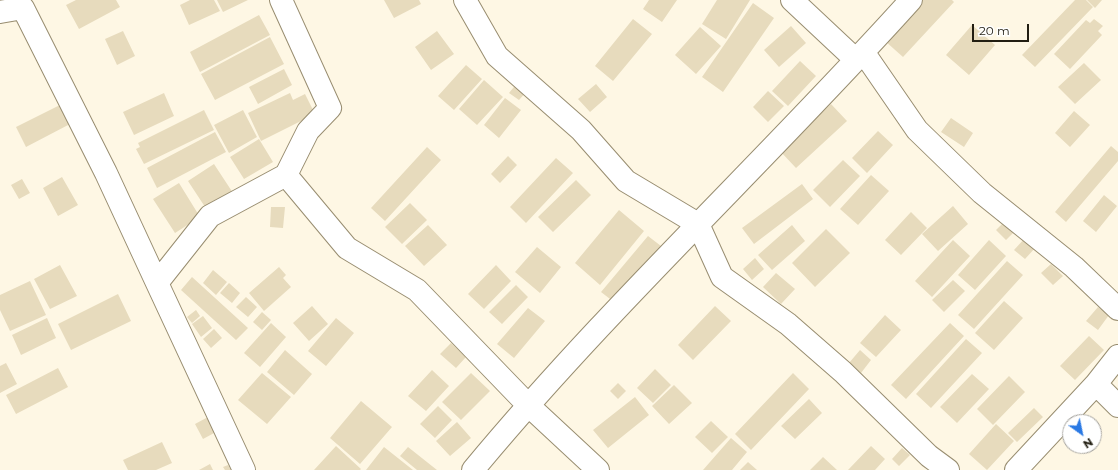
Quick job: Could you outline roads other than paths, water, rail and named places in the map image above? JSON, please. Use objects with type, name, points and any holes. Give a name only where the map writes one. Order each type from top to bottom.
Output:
[{"type":"street","points":[[157,283],[210,216],[286,175],[308,131],[330,108],[281,0]]},
{"type":"street","points":[[465,0],[497,56],[581,130],[626,181],[698,224],[722,277],[788,324],[842,372],[929,456],[948,470]]},
{"type":"street","points":[[792,0],[860,56],[917,130],[982,193],[1074,267],[1118,309]]},
{"type":"street","points":[[473,470],[528,405],[698,224],[860,56],[911,0]]},
{"type":"street","points":[[0,12],[21,4],[106,173],[244,470]]},
{"type":"street","points":[[286,175],[347,248],[417,290],[528,405],[598,470]]},
{"type":"street","points":[[1016,470],[1096,384],[1118,356]]},
{"type":"street","points":[[1096,384],[1118,406]]}]
